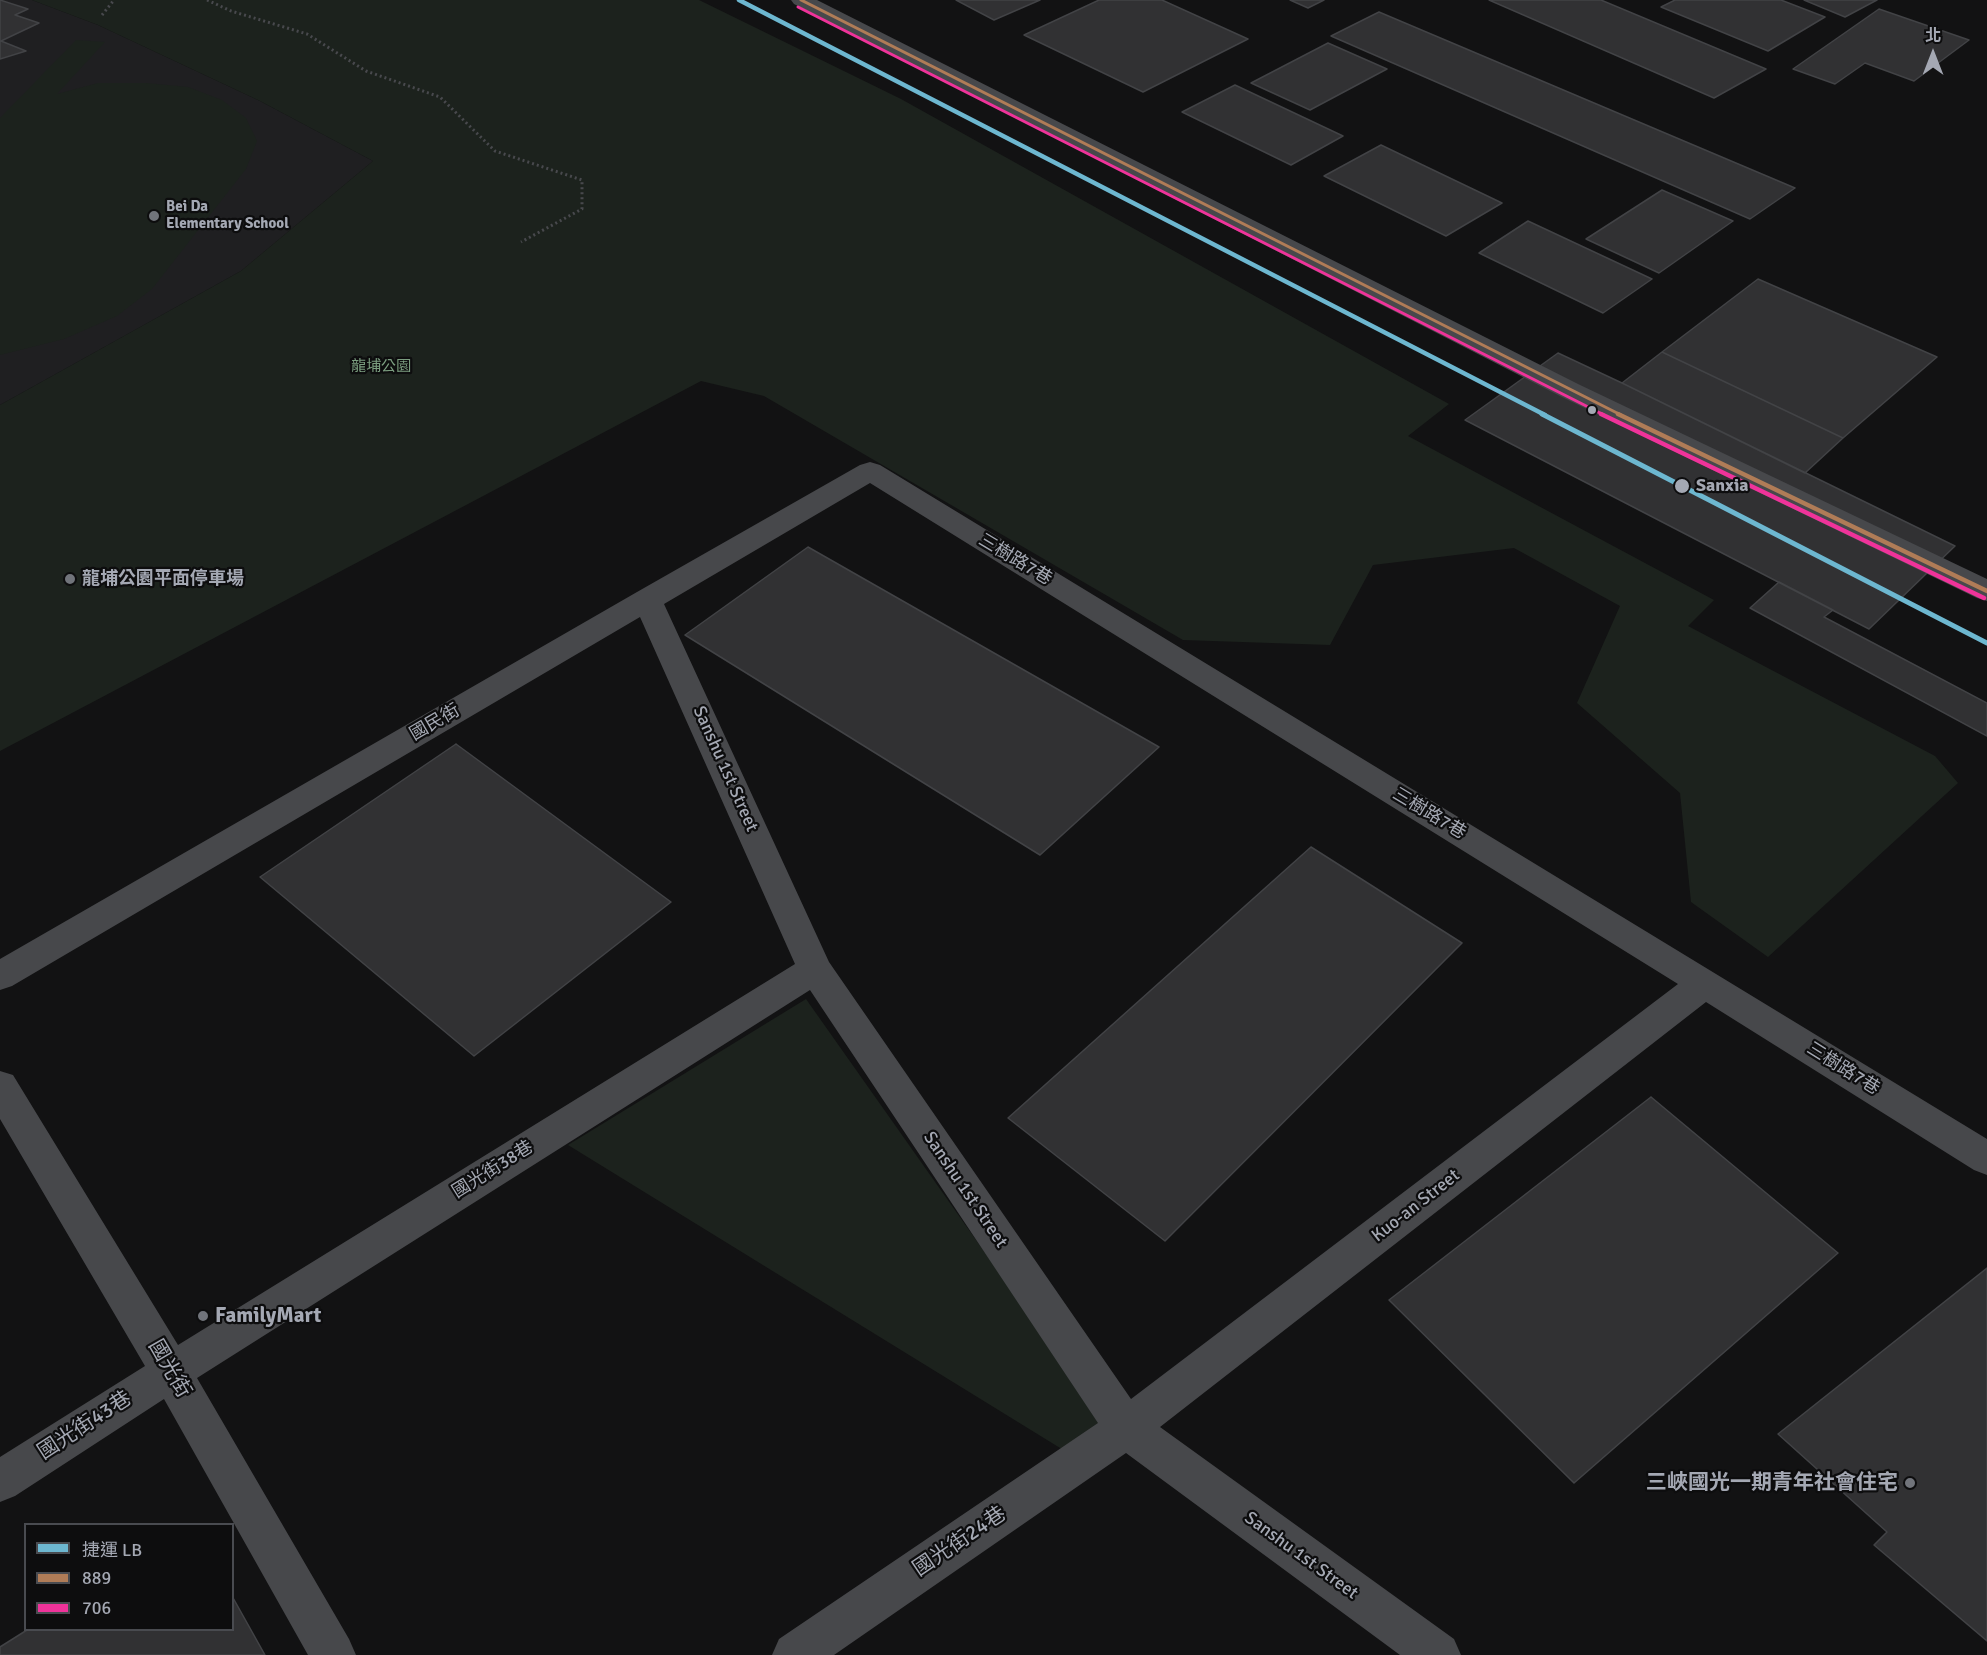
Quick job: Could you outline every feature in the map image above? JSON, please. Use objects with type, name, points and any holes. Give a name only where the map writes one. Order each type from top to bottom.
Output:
[{"type":"street","points":[[801,0],[1569,390],[1987,591]]},
{"type":"street","name":"國民街","points":[[0,976],[870,471]]},
{"type":"street","name":"三樹路7巷","points":[[870,471],[1705,983],[1987,1159]]},
{"type":"street","name":"Sanshu 1st Street","points":[[647,599],[815,969],[1126,1428],[1438,1655]]},
{"type":"street","name":"國光街38巷","points":[[171,1372],[815,969]]},
{"type":"street","name":"Kuo-an Street","points":[[1126,1428],[1705,983]]},
{"type":"street","name":"國光街","points":[[0,1086],[171,1372],[333,1655]]},
{"type":"street","name":"國光街43巷","points":[[0,1481],[171,1372]]},
{"type":"street","name":"國光街24巷","points":[[795,1655],[1126,1428]]},
{"type":"path","points":[[102,15],[114,0]]},
{"type":"path","points":[[207,0],[231,11],[307,34],[366,71],[441,97],[495,151],[582,180],[582,209],[521,242]]},
{"type":"shaded area","name":"Bei Da Elementary School","points":[[0,0],[32,0],[98,25],[260,101],[373,161],[241,271],[0,405]]},
{"type":"green space","name":"龍埔公園","points":[[32,0],[699,0],[901,99],[1449,404],[1408,436],[1714,600],[1688,626],[1935,756],[1958,783],[1768,957],[1691,902],[1680,793],[1577,703],[1620,606],[1514,548],[1373,565],[1330,645],[1183,640],[764,396],[701,381],[0,751],[0,405],[241,271],[373,161],[260,101],[98,25]]},
{"type":"green space","name":"Bei Da Elementary School","points":[[76,40],[105,42],[57,94],[98,83],[146,83],[188,87],[222,100],[246,118],[257,141],[246,169],[152,289],[117,316],[64,339],[0,355],[0,118]]},
{"type":"green space","points":[[806,999],[1103,1420],[1065,1451],[568,1145]]},
{"type":"building","points":[[0,0],[28,9],[15,15],[39,23],[1,41],[26,51],[0,59]]},
{"type":"building","points":[[956,0],[1040,0],[994,20]]},
{"type":"building","points":[[1099,0],[1162,0],[1248,39],[1143,92],[1024,35]]},
{"type":"building","points":[[1290,0],[1324,0],[1308,8]]},
{"type":"building","points":[[1489,0],[1601,0],[1766,69],[1714,98]]},
{"type":"building","points":[[1675,0],[1781,0],[1825,17],[1768,51],[1661,7]]},
{"type":"building","points":[[1804,0],[1877,0],[1845,17]]},
{"type":"building","points":[[1879,9],[1969,40],[1914,81],[1865,63],[1835,84],[1793,69]]},
{"type":"building","points":[[1379,12],[1795,188],[1750,219],[1331,36]]},
{"type":"building","points":[[1328,43],[1387,69],[1310,110],[1251,83]]},
{"type":"building","points":[[1235,85],[1343,136],[1291,165],[1182,112]]},
{"type":"building","points":[[1381,145],[1502,203],[1446,236],[1324,176]]},
{"type":"building","points":[[1662,190],[1733,221],[1659,273],[1586,239]]},
{"type":"building","points":[[1528,221],[1652,279],[1603,313],[1479,253]]},
{"type":"building","points":[[1758,279],[1937,357],[1843,438],[1662,352]]},
{"type":"building","points":[[1662,352],[1843,438],[1805,473],[1622,383]]},
{"type":"building","points":[[1558,353],[1955,546],[1869,629],[1465,420]]},
{"type":"building","points":[[808,547],[1159,747],[1040,855],[685,635]]},
{"type":"building","points":[[1779,582],[1833,610],[1824,617],[1987,703],[1987,736],[1750,608]]},
{"type":"building","points":[[456,744],[671,902],[474,1056],[260,877]]},
{"type":"building","points":[[1311,847],[1462,943],[1165,1241],[1008,1118]]},
{"type":"building","points":[[1651,1097],[1838,1253],[1574,1483],[1389,1300]]},
{"type":"building","name":"三峽國光一期青年社會住宅","points":[[1987,1268],[1987,1641],[1874,1545],[1887,1532],[1778,1434]]},
{"type":"building","points":[[234,1600],[265,1655],[0,1655],[0,1647],[25,1631],[234,1631]]},
{"type":"metro line","name":"LB","points":[[739,0],[1987,643]]},
{"type":"transit line","name":"889","points":[[801,0],[1569,390],[1987,591]]},
{"type":"transit line","name":"706","points":[[798,7],[1566,397],[1984,598]]},
{"type":"place","name":"Bei Da Elementary School","points":[[154,216]]},
{"type":"place","name":"Sanxia","points":[[1682,486]]},
{"type":"place","name":"龍埔公園平面停車場","points":[[70,579]]},
{"type":"place","name":"FamilyMart","points":[[203,1316]]},
{"type":"place","name":"三峽國光一期青年社會住宅","points":[[1910,1483]]}]
